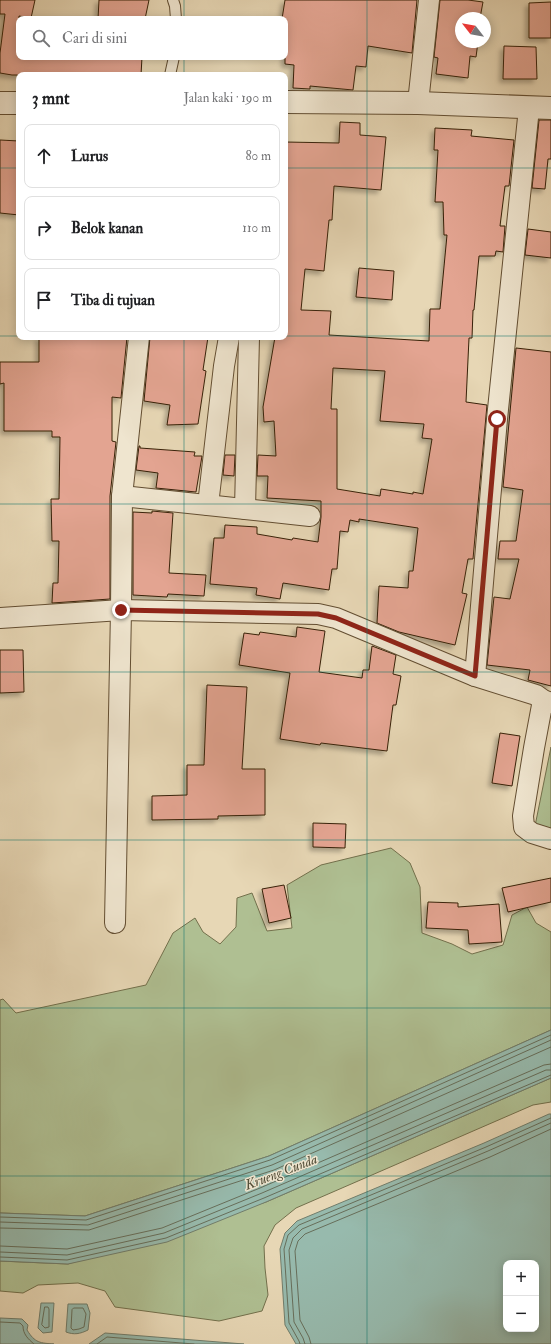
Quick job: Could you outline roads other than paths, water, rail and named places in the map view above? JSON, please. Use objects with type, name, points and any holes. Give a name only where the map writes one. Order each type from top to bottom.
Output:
[{"type":"street","points":[[418,103],[429,0]]},
{"type":"street","points":[[288,102],[418,103],[551,108]]},
{"type":"street","points":[[0,103],[16,103]]},
{"type":"street","points":[[475,676],[497,419],[529,108]]},
{"type":"street","points":[[115,923],[122,496],[139,340]]},
{"type":"street","points":[[208,505],[224,366],[228,340]]},
{"type":"street","points":[[245,509],[249,340]]},
{"type":"street","points":[[122,496],[310,516]]},
{"type":"street","points":[[0,618],[121,610],[318,614],[336,618],[475,676],[536,695],[547,702],[534,748],[523,816],[524,827],[532,833],[551,839]]},
{"type":"lane","points":[[173,0],[176,16]]},
{"type":"lane","points":[[171,72],[173,60]]},
{"type":"water","name":"Krueng Cunda","points":[[551,1030],[551,1078],[266,1202],[167,1242],[68,1264],[0,1261],[0,1213],[85,1216],[269,1156]]},
{"type":"water","points":[[551,1114],[551,1344],[296,1344],[285,1325],[280,1249],[285,1233],[297,1221]]},
{"type":"water","points":[[41,1303],[54,1303],[52,1332],[43,1333],[38,1328]]},
{"type":"water","points":[[68,1304],[87,1304],[90,1313],[88,1330],[77,1334],[66,1332]]},
{"type":"water","points":[[0,1318],[22,1319],[28,1325],[27,1330],[35,1340],[41,1343],[54,1344],[0,1344]]},
{"type":"water","points":[[105,1333],[244,1344],[89,1344]]}]
